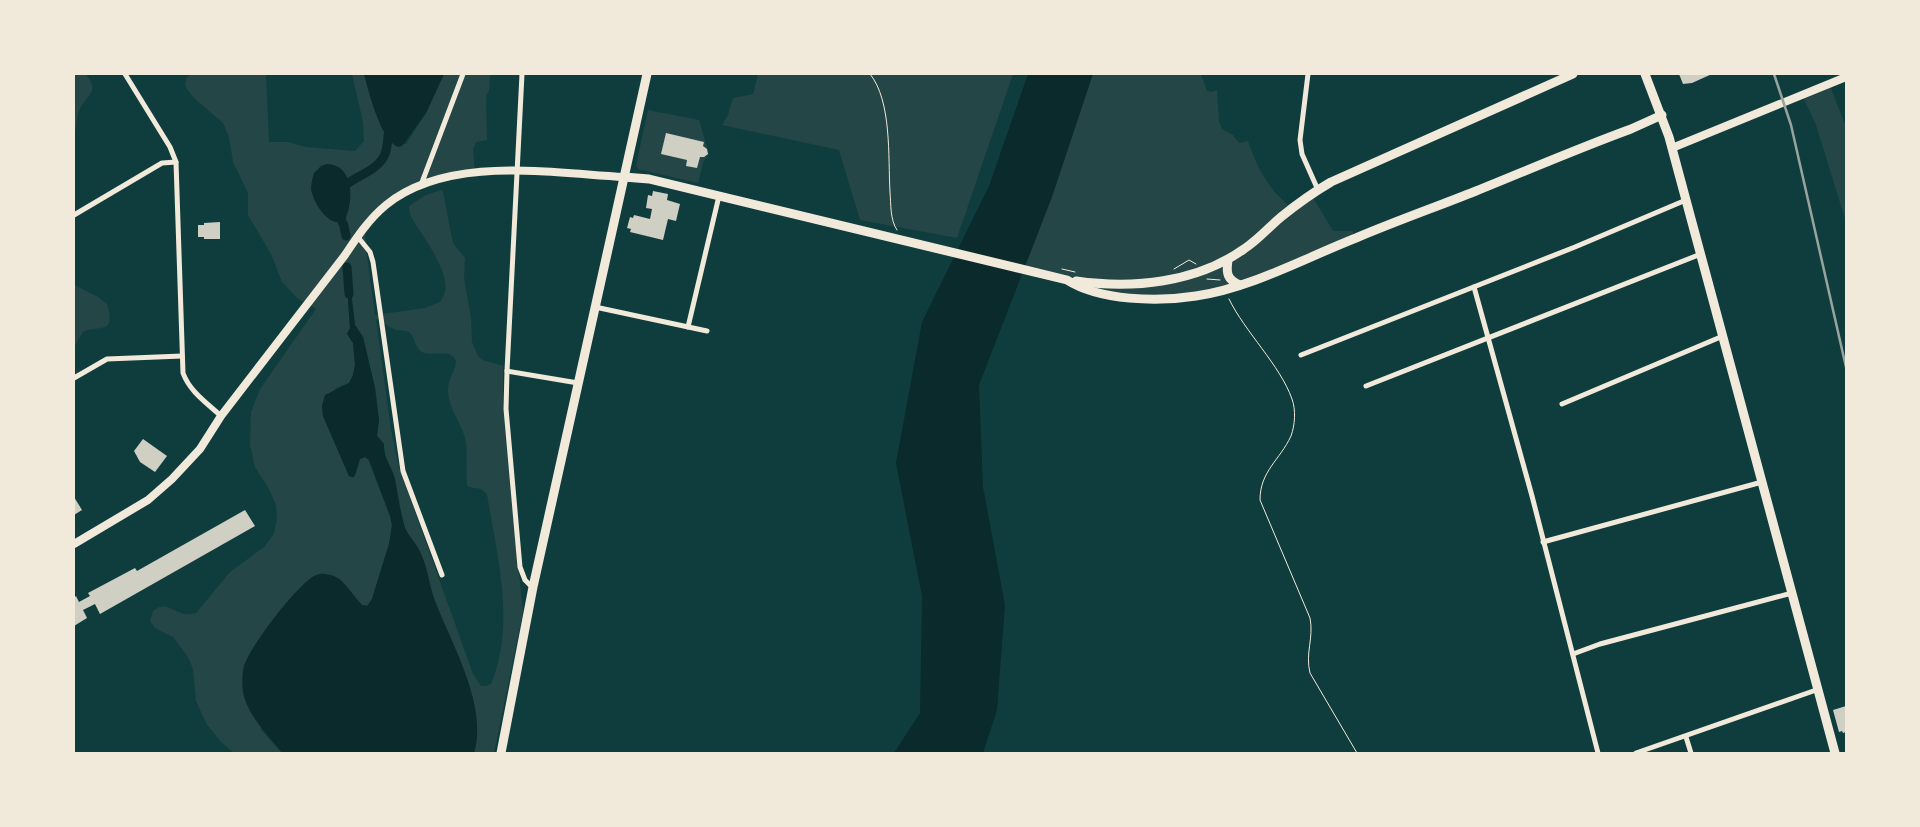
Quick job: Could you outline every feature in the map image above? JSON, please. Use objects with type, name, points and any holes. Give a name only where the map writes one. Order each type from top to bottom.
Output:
[{"type":"main road","points":[[501,753],[533,587],[647,74]]},
{"type":"main road","points":[[74,544],[155,495],[172,479],[200,449],[221,416],[345,255],[357,236],[388,204],[410,189],[432,180],[462,173],[517,171],[649,179],[906,242],[1068,276],[1102,285],[1159,282],[1201,271],[1228,260],[1255,241],[1281,217],[1318,190],[1349,174],[1572,74]]},
{"type":"main road","points":[[1645,74],[1662,115],[1687,200],[1835,753]]},
{"type":"main road","points":[[1672,148],[1846,77]]},
{"type":"main road","points":[[1068,276],[1074,284],[1103,293],[1132,298],[1152,299],[1196,296],[1226,290],[1662,115]]},
{"type":"main road","points":[[1228,260],[1228,276],[1231,281],[1240,285]]},
{"type":"main road","points":[[1152,299],[1159,282]]},
{"type":"street","points":[[126,74],[170,147],[176,162],[183,373],[188,385],[221,416]]},
{"type":"street","points":[[421,185],[462,74]]},
{"type":"street","points":[[522,74],[506,409],[520,566],[525,580],[533,587]]},
{"type":"street","points":[[1308,74],[1300,140],[1302,154],[1318,190]]},
{"type":"street","points":[[74,215],[162,163],[176,162]]},
{"type":"street","points":[[688,327],[719,196]]},
{"type":"street","points":[[1301,355],[1687,200]]},
{"type":"street","points":[[357,236],[370,252],[373,262],[403,471],[442,576]]},
{"type":"street","points":[[1366,386],[1701,254]]},
{"type":"street","points":[[1474,287],[1598,753]]},
{"type":"street","points":[[595,307],[707,331]]},
{"type":"street","points":[[1562,404],[1723,336]]},
{"type":"street","points":[[74,378],[107,359],[182,356]]},
{"type":"street","points":[[507,371],[578,383]]},
{"type":"street","points":[[1543,542],[1762,482]]},
{"type":"street","points":[[1573,654],[1600,644],[1792,593]]},
{"type":"street","points":[[1636,753],[1819,689]]},
{"type":"street","points":[[1686,736],[1691,753]]},
{"type":"path","points":[[870,74],[882,97],[886,115],[890,203],[896,229],[902,231]]},
{"type":"path","points":[[1172,270],[1189,260],[1193,261],[1204,278],[1220,280],[1235,310],[1285,384],[1292,400],[1294,414],[1292,433],[1282,452],[1264,476],[1260,487],[1260,500],[1310,618],[1312,629],[1307,663],[1310,673],[1357,753]]},
{"type":"path","points":[[1068,276],[1077,272]]},
{"type":"shaded area","points":[[74,74],[85,74],[90,80],[92,89],[79,111],[74,134]]},
{"type":"shaded area","points":[[192,74],[266,74],[269,142],[288,142],[306,147],[355,151],[364,141],[363,122],[352,74],[364,74],[381,127],[393,144],[406,144],[426,113],[444,74],[490,74],[489,90],[486,97],[487,140],[476,142],[473,149],[475,173],[441,179],[389,204],[365,230],[375,315],[425,308],[440,302],[445,291],[444,277],[433,251],[412,219],[409,206],[424,196],[441,190],[443,192],[453,243],[465,258],[464,278],[471,318],[472,342],[478,356],[483,360],[503,366],[506,443],[523,612],[494,753],[474,753],[477,735],[476,715],[472,696],[466,676],[435,601],[423,560],[405,528],[396,485],[386,458],[384,444],[377,436],[379,420],[375,388],[363,337],[355,325],[349,283],[347,285],[350,328],[347,334],[353,343],[355,365],[349,383],[336,388],[322,406],[323,416],[349,476],[353,478],[356,474],[360,459],[365,457],[368,459],[392,525],[389,544],[372,599],[367,606],[362,605],[340,579],[331,575],[310,579],[280,610],[249,655],[261,730],[282,753],[234,753],[221,742],[206,723],[196,701],[193,669],[188,657],[173,637],[155,628],[150,621],[153,611],[158,607],[168,607],[184,614],[196,613],[230,572],[264,547],[274,534],[277,519],[276,505],[269,489],[255,467],[250,445],[251,412],[260,389],[316,309],[297,298],[282,282],[271,254],[248,215],[248,193],[233,162],[229,137],[223,123],[193,97],[185,84],[187,77]],"holes":[[[376,319],[393,329],[409,332],[421,352],[450,355],[456,361],[448,387],[449,398],[465,438],[467,485],[481,489],[487,494],[502,590],[502,638],[491,684],[486,686],[481,686],[473,674],[399,467],[391,430]]]},
{"type":"shaded area","points":[[364,74],[444,74],[426,113],[402,146],[398,147],[392,142],[381,125],[372,103]]},
{"type":"shaded area","points":[[758,74],[1013,74],[957,238],[860,220],[839,150],[722,125],[728,115],[733,98],[753,94]]},
{"type":"shaded area","points":[[1028,74],[1093,74],[1052,197],[979,385],[983,487],[1005,605],[997,710],[983,753],[894,753],[920,713],[922,596],[896,463],[922,322],[989,186]]},
{"type":"shaded area","points":[[1088,74],[1201,74],[1207,91],[1217,90],[1219,121],[1222,129],[1233,135],[1239,143],[1248,141],[1260,170],[1277,194],[1292,208],[1312,196],[1333,231],[1353,231],[1353,237],[1244,283],[1197,295],[1126,296],[1022,271]]},
{"type":"shaded area","points":[[1830,86],[1846,127],[1846,222],[1816,125],[1803,97]]},
{"type":"shaded area","points":[[648,110],[699,120],[709,154],[704,160],[698,183],[638,169],[636,165]]},
{"type":"shaded area","points":[[327,164],[336,166],[343,171],[350,186],[350,205],[344,222],[333,221],[328,218],[320,209],[312,193],[311,186],[314,173],[321,166]]},
{"type":"shaded area","points":[[350,282],[355,325],[363,337],[375,388],[379,420],[377,436],[384,444],[386,458],[394,474],[405,528],[423,560],[435,601],[459,656],[472,695],[477,734],[474,753],[282,753],[259,725],[249,709],[243,692],[243,672],[248,657],[273,619],[294,594],[318,574],[331,575],[342,581],[362,605],[367,606],[372,599],[389,544],[392,525],[390,516],[369,460],[365,457],[360,459],[354,477],[349,476],[323,416],[322,406],[325,395],[349,383],[353,375],[355,365],[353,343],[347,334],[350,328],[347,285]]},
{"type":"shaded area","points":[[74,285],[98,297],[107,304],[109,321],[105,327],[83,332],[74,347]]},
{"type":"building","points":[[1679,74],[1712,74],[1692,83],[1683,84]]},
{"type":"building","points":[[666,133],[704,142],[703,146],[707,149],[708,154],[700,157],[697,168],[686,166],[687,160],[661,154]]},
{"type":"building","points":[[653,191],[668,194],[667,200],[680,204],[676,221],[668,219],[663,240],[630,232],[631,229],[627,228],[630,217],[633,218],[634,215],[650,219],[652,209],[646,208],[648,195],[652,196]]},
{"type":"building","points":[[220,222],[220,239],[198,237],[198,225]]},
{"type":"building","points":[[143,439],[167,456],[155,472],[140,462],[134,451]]},
{"type":"building","points":[[74,497],[82,510],[74,515]]},
{"type":"building","points":[[245,510],[255,526],[100,614],[95,604],[83,610],[87,618],[74,626],[74,598],[76,596],[79,602],[90,596],[88,593],[135,568],[137,571]]},
{"type":"building","points":[[1846,706],[1846,732],[1843,733],[1842,731],[1839,732],[1833,710]]},
{"type":"waterway","points":[[340,190],[376,166],[381,160],[387,148],[389,126]]},
{"type":"waterway","points":[[338,212],[346,236]]},
{"type":"waterway","points":[[347,267],[349,294]]},
{"type":"railway","points":[[1774,74],[1791,125],[1846,367]]}]
